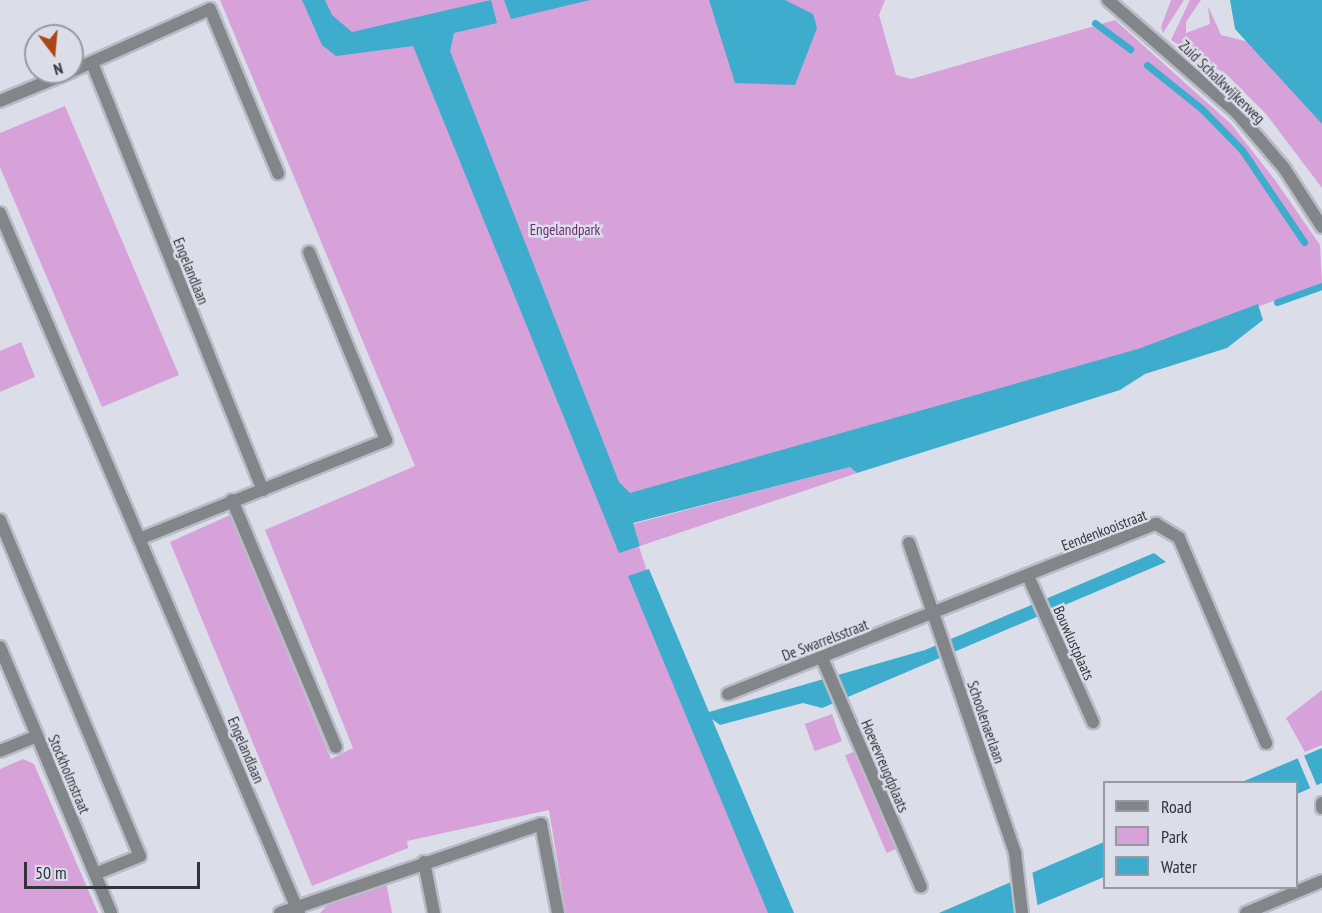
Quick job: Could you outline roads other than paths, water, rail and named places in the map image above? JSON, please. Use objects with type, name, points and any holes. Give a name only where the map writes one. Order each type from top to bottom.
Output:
[{"type":"street","name":"Zuid Schalkwijkerweg","points":[[1108,0],[1237,113],[1284,168],[1322,227]]},
{"type":"street","points":[[84,66],[210,9],[278,173]]},
{"type":"street","name":"Engelandlaan","points":[[92,63],[263,490]]},
{"type":"street","points":[[0,101],[40,84]]},
{"type":"street","name":"Engelandlaan","points":[[0,213],[298,910]]},
{"type":"street","points":[[139,539],[386,440],[309,252]]},
{"type":"street","points":[[232,500],[336,747]]},
{"type":"street","points":[[0,520],[140,856],[95,874]]},
{"type":"street","name":"Eendenkooistraat","points":[[933,615],[1031,582],[1156,524],[1179,538],[1266,743]]},
{"type":"street","name":"Schoolenaerlaan","points":[[909,543],[1015,853],[1022,913]]},
{"type":"street","name":"Bouwlustplaats","points":[[1031,582],[1093,722]]},
{"type":"street","name":"De Swarrelsstraat","points":[[728,694],[933,615]]},
{"type":"street","name":"Stockholmstraat","points":[[0,647],[111,913]]},
{"type":"street","name":"Hoevevreugdplaats","points":[[822,658],[921,887]]},
{"type":"street","points":[[0,751],[37,736]]},
{"type":"street","points":[[1322,803],[1322,808]]},
{"type":"street","points":[[280,913],[298,910],[424,862],[541,824],[558,913]]},
{"type":"street","points":[[424,862],[434,913]]},
{"type":"street","points":[[1246,913],[1322,881]]},
{"type":"water","points":[[302,0],[325,0],[332,15],[352,32],[491,0],[497,23],[454,33],[450,51],[619,482],[630,493],[1138,349],[1258,304],[1263,320],[1227,348],[1145,374],[1120,390],[857,473],[850,467],[633,523],[640,546],[619,553],[413,46],[336,56],[322,45]]},
{"type":"water","points":[[504,0],[590,0],[511,19]]},
{"type":"water","points":[[709,0],[785,0],[813,14],[817,28],[795,85],[735,83]]},
{"type":"water","points":[[1230,0],[1322,0],[1322,124],[1235,29]]},
{"type":"water","points":[[1154,553],[1166,562],[822,708],[803,703],[720,725],[712,719],[794,913],[768,913],[628,576],[649,569],[709,712],[925,650]]},
{"type":"water","points":[[1322,748],[1322,783],[1298,794],[1298,781],[1244,781]]},
{"type":"water","points":[[1103,842],[1103,877],[1019,913],[939,913]]},
{"type":"waterway","points":[[1095,23],[1130,49]]},
{"type":"waterway","points":[[1147,65],[1202,109],[1242,150],[1304,242]]},
{"type":"waterway","points":[[1277,302],[1322,286]]},
{"type":"park label","name":"Engelandpark","points":[[565,230]]}]
